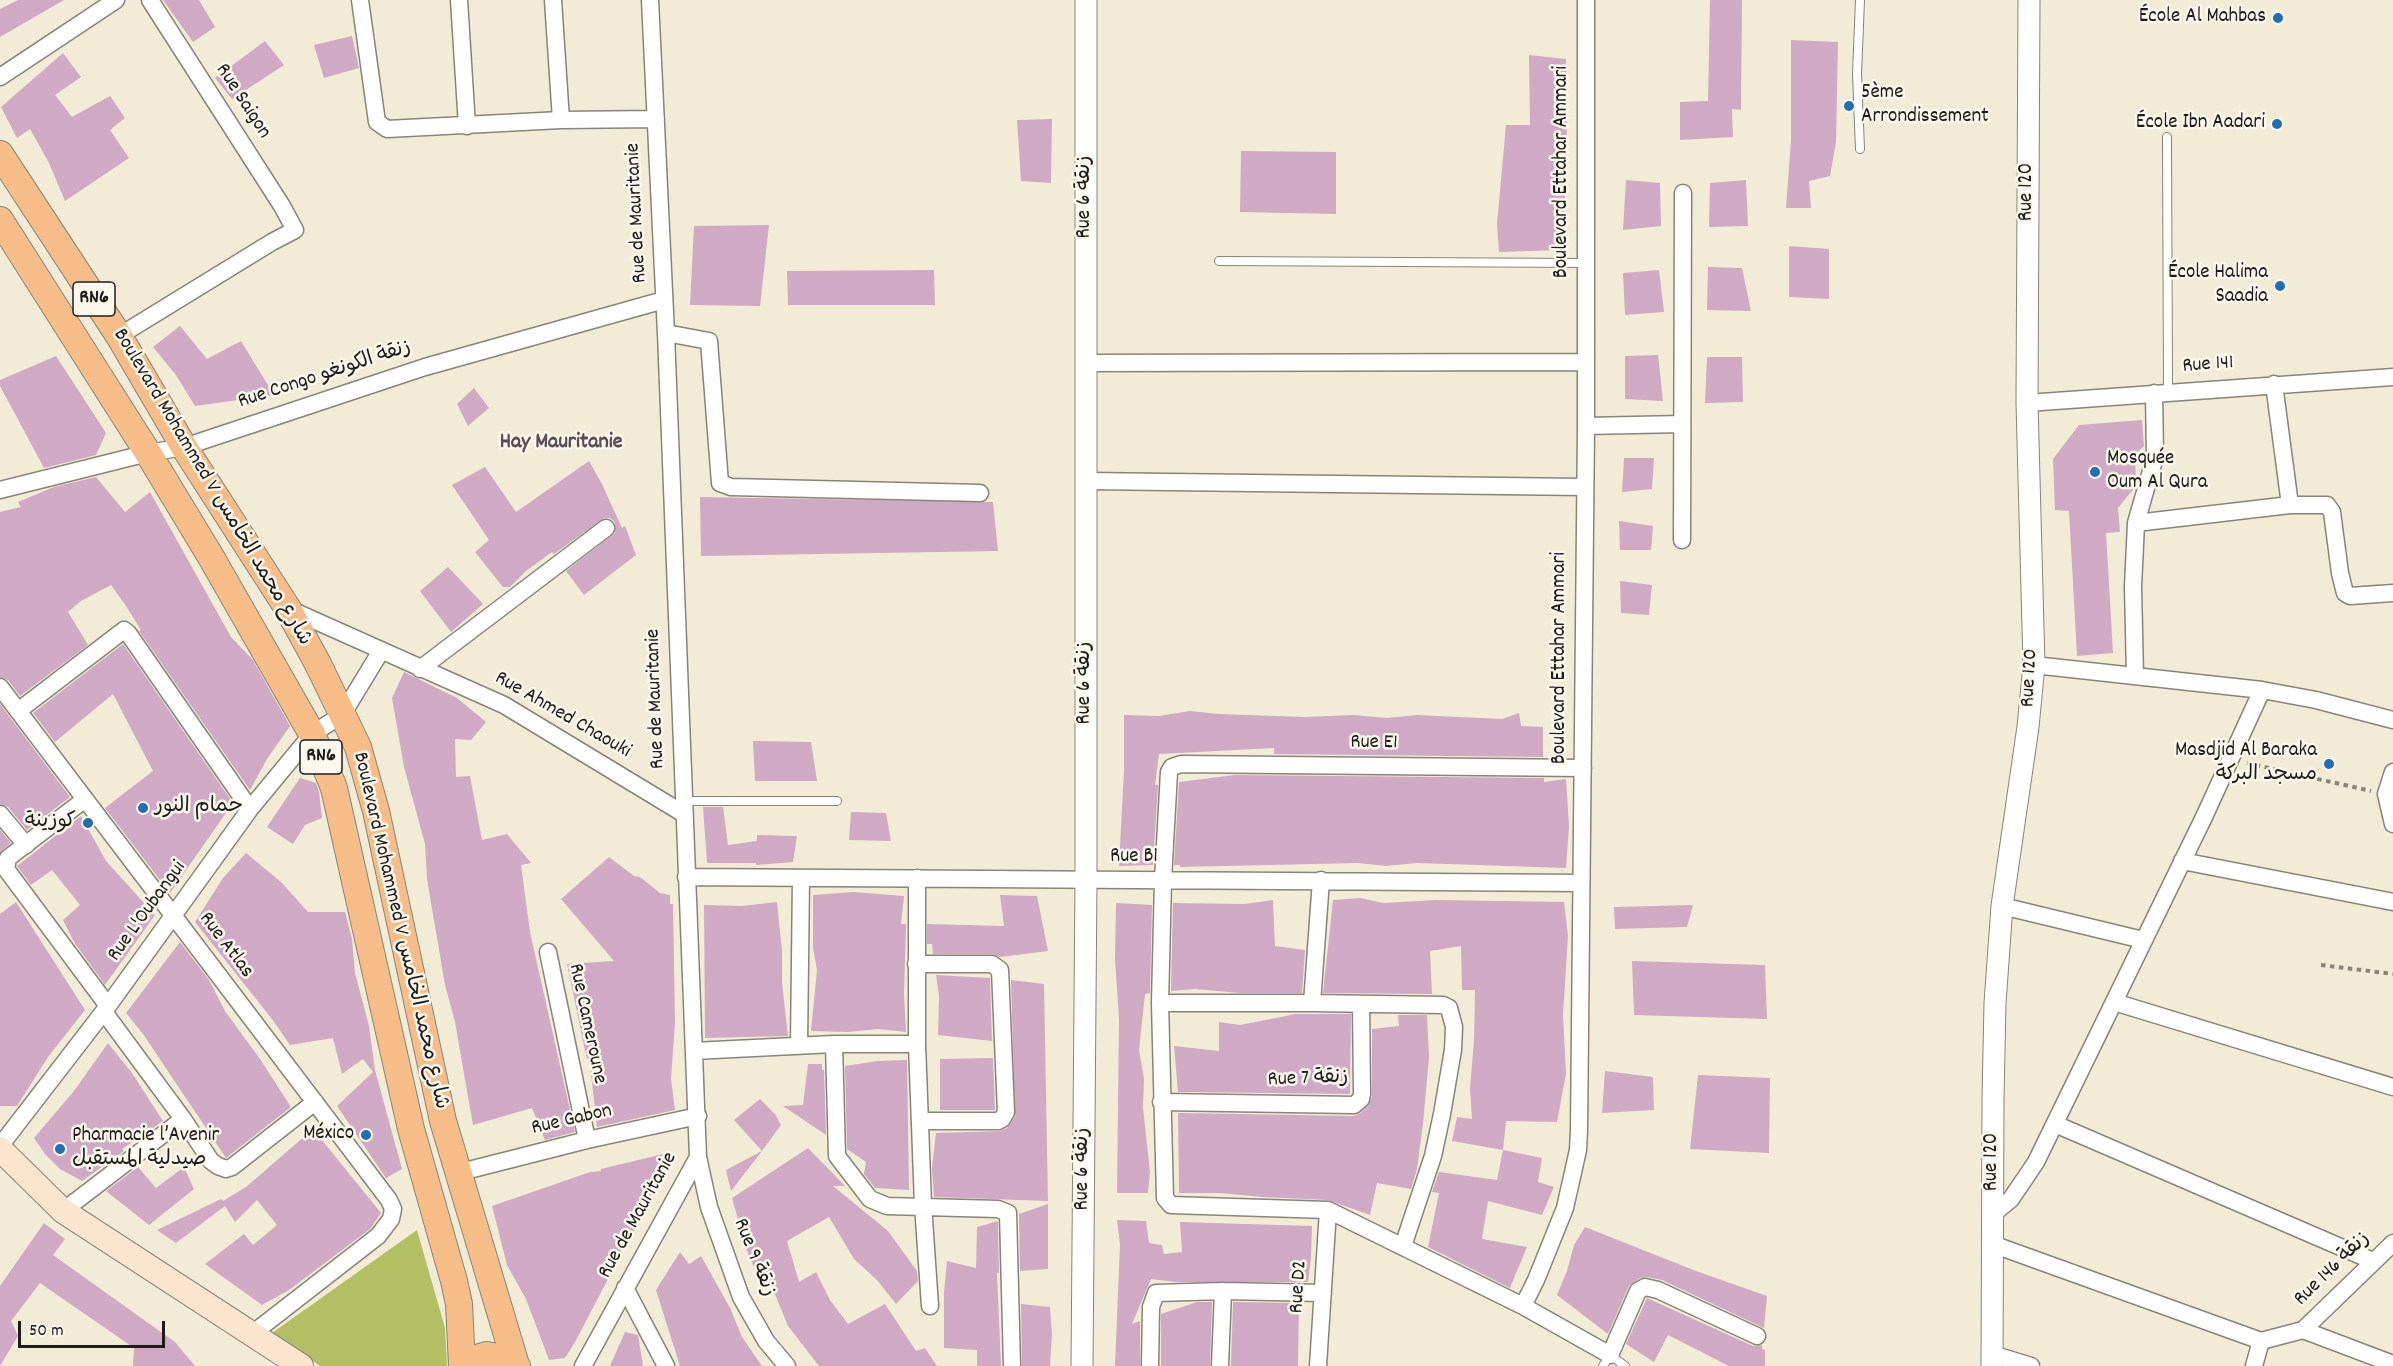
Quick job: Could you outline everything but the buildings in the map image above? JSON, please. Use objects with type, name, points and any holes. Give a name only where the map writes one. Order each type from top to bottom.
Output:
[{"type":"main road","name":"Boulevard Mohammed V شارع محمد الخامس","points":[[0,154],[119,336],[184,447],[288,609],[318,664],[358,747],[376,811],[431,1070],[457,1173],[517,1365]]},
{"type":"main road","name":"Boulevard Mohammed V شارع محمد الخامس","points":[[0,220],[211,557],[312,734],[334,788],[411,1129],[454,1281],[459,1304],[462,1366]]},
{"type":"main road","points":[[0,1148],[63,1211],[301,1366]]},
{"type":"main road","name":"RN6","points":[[467,1366],[477,1358],[487,1355],[508,1359],[517,1365]]},
{"type":"street","points":[[0,77],[116,0]]},
{"type":"street","name":"Rue Saigon","points":[[119,336],[295,230],[150,0]]},
{"type":"street","points":[[360,0],[377,122],[387,129],[561,120],[656,119]]},
{"type":"street","points":[[459,0],[467,126]]},
{"type":"street","points":[[553,0],[561,120]]},
{"type":"street","name":"Rue de Mauritanie","points":[[584,1366],[698,1157],[666,333],[650,0]]},
{"type":"street","name":"Rue 6 زنقة","points":[[1082,1366],[1086,880],[1086,0]]},
{"type":"street","name":"Boulevard Ettahar Ammari","points":[[1523,1306],[1565,1208],[1578,1150],[1586,426],[1586,0]]},
{"type":"street","name":"Rue 120","points":[[1992,1360],[1995,1027],[2002,906],[2028,727],[2034,665],[2027,403],[2029,0]]},
{"type":"street","points":[[1682,540],[1683,193]]},
{"type":"street","name":"Rue Congo زنقة الكونغو","points":[[0,490],[148,453],[184,447],[425,367],[664,300]]},
{"type":"street","points":[[666,333],[709,341],[720,483],[731,487],[980,493]]},
{"type":"street","points":[[1086,363],[1585,362]]},
{"type":"street","name":"Rue 141","points":[[2027,403],[2393,377]]},
{"type":"street","points":[[2274,384],[2290,504]]},
{"type":"street","points":[[2135,676],[2133,587],[2136,523],[2155,457],[2161,392]]},
{"type":"street","points":[[1586,426],[1682,424]]},
{"type":"street","points":[[1086,481],[1585,487]]},
{"type":"street","points":[[2136,523],[2290,504],[2323,504],[2330,508],[2340,573],[2347,595],[2393,593]]},
{"type":"street","points":[[420,669],[606,528]]},
{"type":"street","name":"Rue Ahmed Chaouki","points":[[288,609],[504,705],[684,808]]},
{"type":"street","points":[[18,711],[124,630],[250,809]]},
{"type":"street","points":[[342,715],[381,651]]},
{"type":"street","points":[[2034,665],[2262,690],[2316,700],[2393,720]]},
{"type":"street","name":"Rue Atlas","points":[[0,687],[389,1200],[393,1209],[391,1218],[378,1236],[252,1334]]},
{"type":"street","points":[[1993,1214],[2020,1187],[2055,1124],[2232,759],[2262,690]]},
{"type":"street","name":"Rue L'Oubangui","points":[[0,1148],[106,1009],[250,809],[312,734],[342,715]]},
{"type":"street","name":"Rue E1","points":[[1163,880],[1169,772],[1172,767],[1181,764],[1583,768]]},
{"type":"street","points":[[2393,772],[2386,794],[2393,824]]},
{"type":"street","points":[[84,800],[8,858],[6,872],[106,1009],[211,1161],[226,1169],[243,1159],[315,1102]]},
{"type":"street","points":[[0,814],[26,845]]},
{"type":"street","points":[[2182,861],[2393,902]]},
{"type":"street","name":"Rue B1","points":[[686,877],[1581,883]]},
{"type":"street","points":[[799,1045],[801,878]]},
{"type":"street","points":[[916,878],[917,1044],[923,1205],[930,1306]]},
{"type":"street","points":[[1163,880],[1160,1003],[1161,1102],[1164,1193],[1166,1201],[1171,1205],[1328,1210],[1523,1306],[1607,1361],[1638,1291],[1645,1287],[1658,1290],[1757,1336]]},
{"type":"street","points":[[1312,1003],[1321,880]]},
{"type":"street","points":[[2002,906],[2143,940]]},
{"type":"street","name":"Rue Cameroune","points":[[548,952],[587,1140]]},
{"type":"street","points":[[916,964],[990,964],[996,965],[1000,970],[1006,1112],[998,1121],[920,1121]]},
{"type":"street","points":[[2114,1002],[2393,1087]]},
{"type":"street","points":[[1160,1003],[1443,1005],[1449,1008],[1453,1017],[1453,1050],[1442,1114],[1433,1156],[1402,1246]]},
{"type":"street","name":"Rue 7 زنقة","points":[[1161,1102],[1354,1105],[1361,1099],[1362,1094],[1361,1004]]},
{"type":"street","points":[[834,1044],[836,1151],[840,1162],[870,1199],[887,1206],[923,1205],[998,1209],[1007,1212],[1012,1366]]},
{"type":"street","points":[[694,1051],[799,1045],[917,1044]]},
{"type":"street","name":"Rue Gabon","points":[[457,1173],[587,1140],[698,1116]]},
{"type":"street","points":[[63,1211],[183,1119]]},
{"type":"street","points":[[2055,1124],[2373,1261]]},
{"type":"street","name":"Rue 9 زنقة","points":[[698,1157],[709,1207],[741,1297],[766,1341],[787,1366]]},
{"type":"street","name":"Rue D2","points":[[1318,1366],[1328,1210]]},
{"type":"street","name":"Rue 146 زنقة","points":[[2261,1341],[2303,1330],[2393,1243]]},
{"type":"street","points":[[1992,1244],[2261,1341],[2254,1366]]},
{"type":"street","points":[[625,1288],[666,1366]]},
{"type":"street","points":[[1150,1366],[1151,1306],[1156,1293],[1223,1291],[1323,1293]]},
{"type":"street","points":[[1220,1366],[1223,1291]]},
{"type":"street","points":[[2303,1330],[2393,1364]]},
{"type":"street","points":[[1992,1360],[2031,1366]]},
{"type":"lane","points":[[1860,0],[1857,74],[1860,149]]},
{"type":"lane","points":[[2161,392],[2167,137]]},
{"type":"lane","points":[[1219,261],[1585,263]]},
{"type":"lane","points":[[684,808],[837,801]]},
{"type":"lane","points":[[1607,1361],[1625,1366]]},
{"type":"path","points":[[2232,759],[2386,794]]},
{"type":"path","points":[[2321,965],[2393,974]]},
{"type":"green space","points":[[417,1230],[445,1328],[447,1366],[320,1366],[272,1333]]},
{"type":"place","name":"École Al Mahbas","points":[[2278,18]]},
{"type":"place","name":"5ème Arrondissement","points":[[1849,106]]},
{"type":"place","name":"École Ibn Aadari","points":[[2277,124]]},
{"type":"place","name":"École Halima Saadia","points":[[2280,286]]},
{"type":"place","name":"Mosquée Oum Al Qura","points":[[2095,472]]},
{"type":"place","name":"Masdjid Al Baraka مسجد البركة","points":[[2329,764]]},
{"type":"place","name":"حمام النور","points":[[143,808]]},
{"type":"place","name":"كوزينة","points":[[88,823]]},
{"type":"place","name":"México","points":[[366,1135]]},
{"type":"place","name":"Pharmacie l’Avenir صيدلية المستقبل","points":[[60,1149]]},
{"type":"district","name":"Hay Mauritanie","points":[[561,444]]}]
